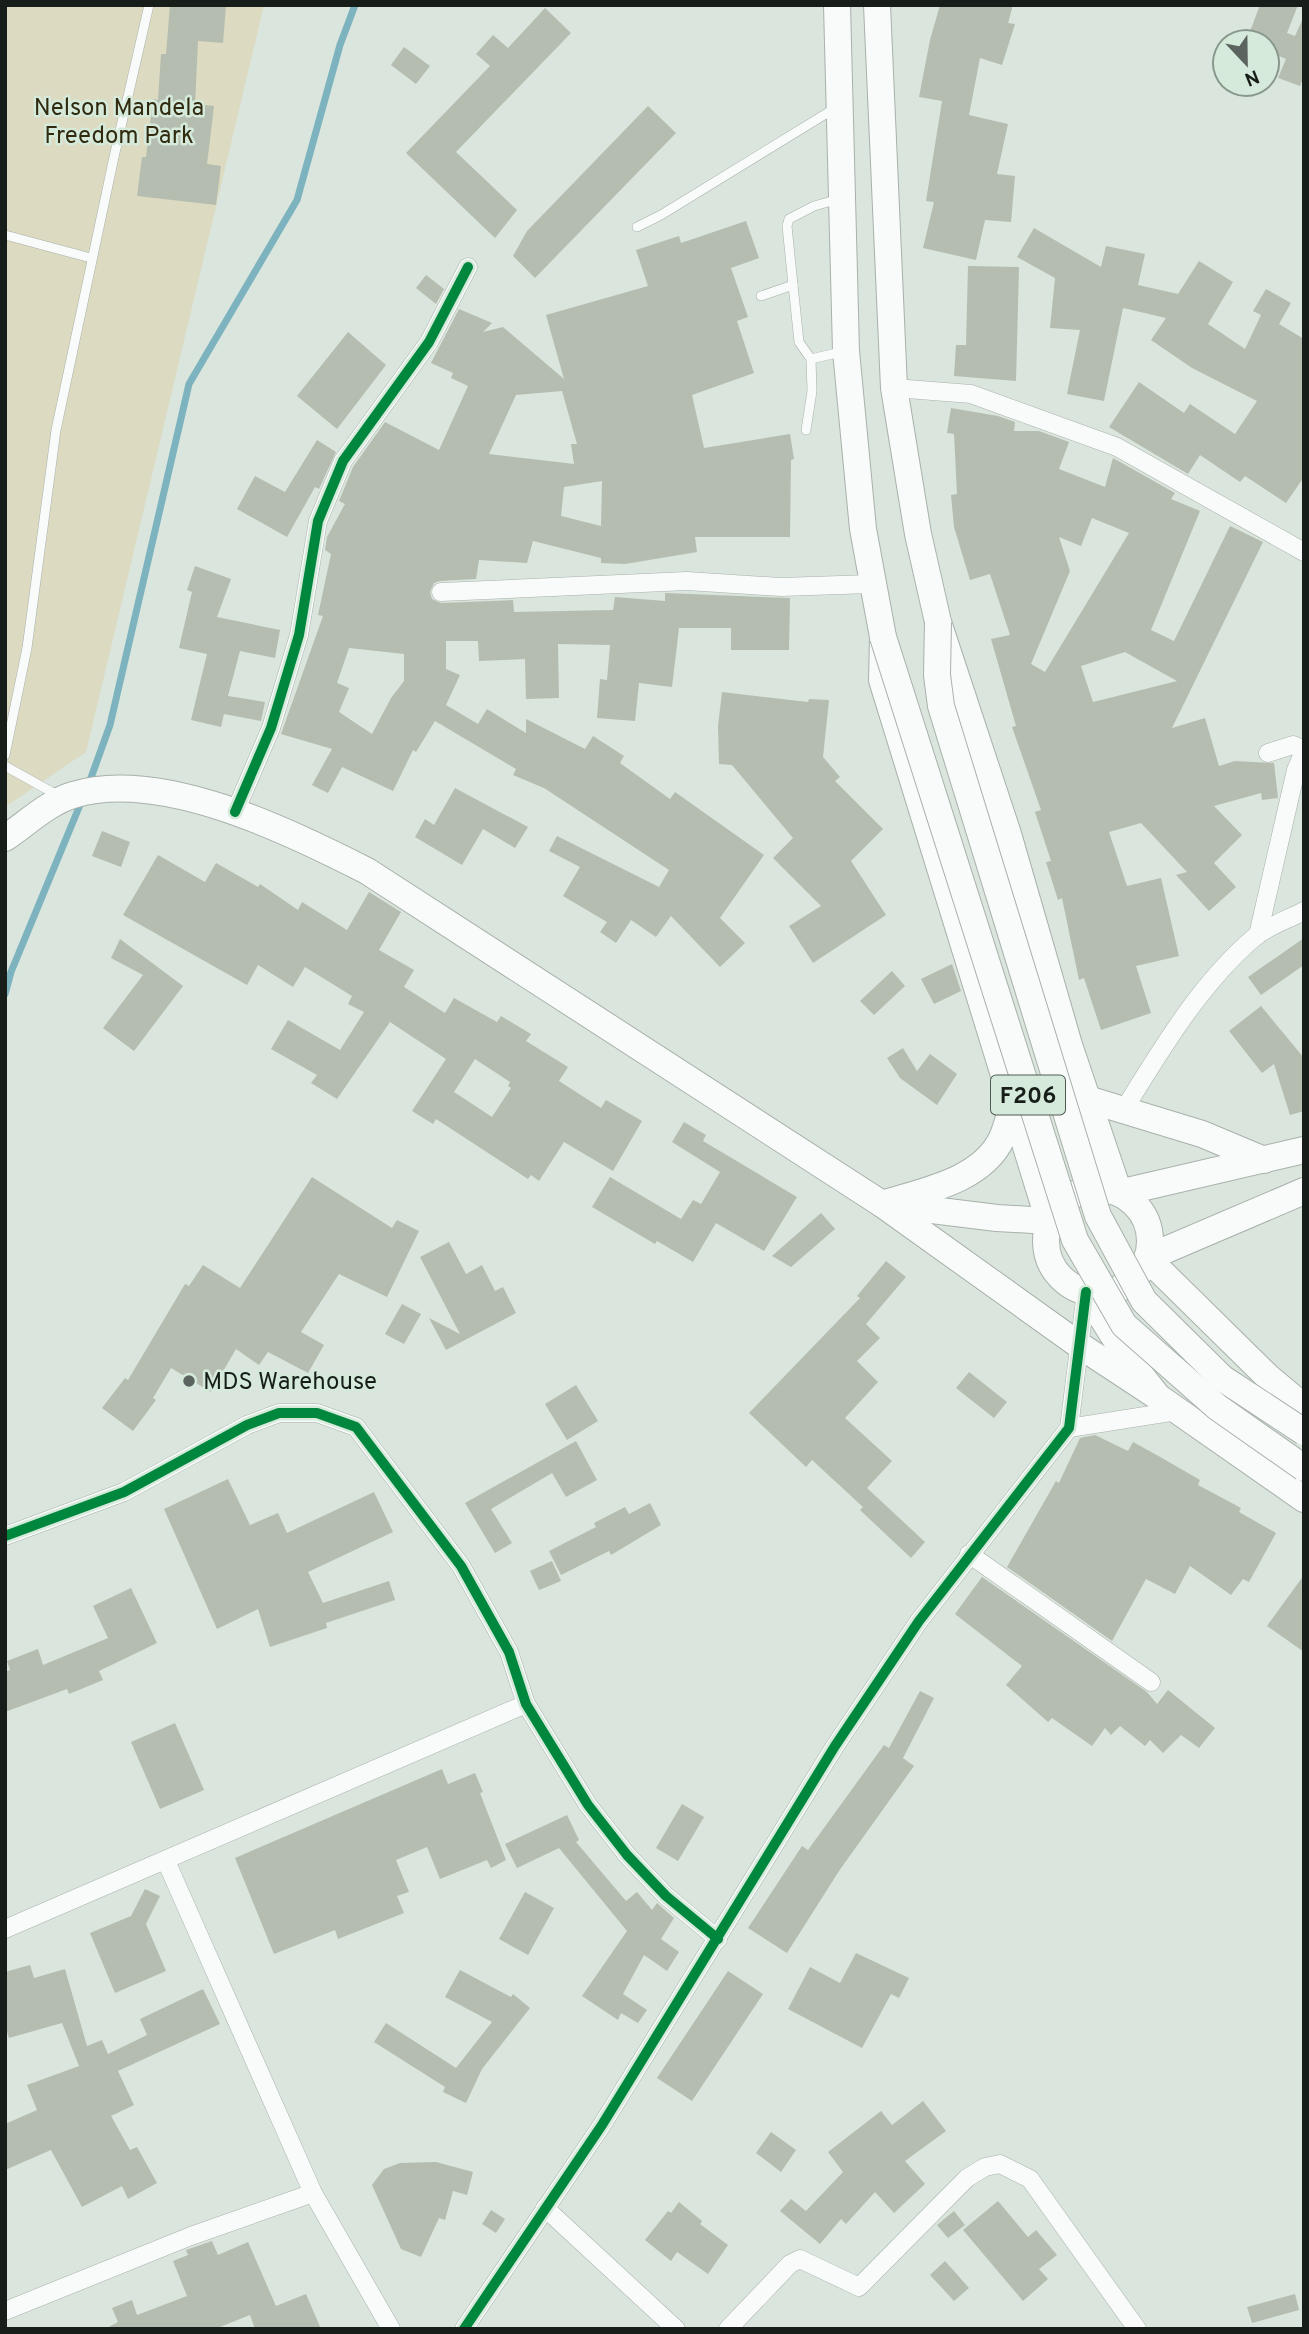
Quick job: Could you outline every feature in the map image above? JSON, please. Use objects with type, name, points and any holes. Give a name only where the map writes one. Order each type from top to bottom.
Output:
[{"type":"main road","points":[[1119,1193],[1091,1112],[1008,834],[938,622],[918,534],[894,388],[877,11],[837,13],[846,351],[871,584],[883,637],[882,680],[890,713],[1027,1141],[1049,1221],[1046,1243],[1051,1265],[1072,1286],[1086,1292],[1128,1359],[1167,1404]]},
{"type":"main road","name":"F206","points":[[938,622],[937,675],[941,706],[1098,1216],[1144,1301],[1222,1378],[1304,1433]]},
{"type":"main road","name":"F206","points":[[883,637],[1075,1240],[1124,1325],[1217,1407],[1304,1468]]},
{"type":"main road","points":[[5,838],[67,797],[101,787],[138,789],[235,812],[308,841],[367,871],[882,1204],[1079,1345],[1304,1499]]},
{"type":"main road","points":[[882,1204],[952,1181],[984,1163],[1002,1139],[1013,1102]]},
{"type":"main road","points":[[1091,1112],[1123,1111],[1202,1134],[1264,1160]]},
{"type":"main road","points":[[1027,1141],[1059,1146],[1073,1142],[1091,1112]]},
{"type":"main road","points":[[1119,1193],[1304,1150]]},
{"type":"main road","points":[[1034,1313],[1062,1304],[1086,1292],[1116,1289],[1140,1271],[1147,1258],[1150,1239],[1146,1220],[1135,1204],[1119,1193],[1099,1189],[1079,1192],[1061,1203],[1049,1221]]},
{"type":"main road","points":[[1147,1258],[1304,1191]]},
{"type":"main road","points":[[882,1204],[997,1218],[1049,1221]]},
{"type":"main road","points":[[1147,1258],[1268,1377],[1304,1407]]},
{"type":"street","points":[[235,812],[271,728],[299,635],[318,522],[343,461],[429,341],[468,267]]},
{"type":"street","points":[[894,388],[971,394],[1117,447],[1304,552]]},
{"type":"street","points":[[441,592],[687,581],[781,587],[871,584]]},
{"type":"street","points":[[1258,935],[1296,770],[1304,751],[1293,745],[1268,753],[1296,770]]},
{"type":"street","points":[[1123,1111],[1168,1040],[1214,979],[1258,935],[1304,911]]},
{"type":"street","points":[[464,2329],[602,2125],[835,1746],[919,1621],[1069,1427],[1086,1292]]},
{"type":"street","points":[[1069,1427],[1167,1404]]},
{"type":"street","points":[[5,1536],[124,1492],[247,1425],[279,1413],[317,1413],[356,1427],[461,1566],[509,1652],[526,1704],[588,1805],[627,1855],[666,1896],[718,1939]]},
{"type":"street","points":[[969,1554],[1151,1682]]},
{"type":"street","points":[[5,1928],[526,1704]]},
{"type":"street","points":[[166,1861],[313,2193],[391,2329]]},
{"type":"street","points":[[729,2329],[790,2264],[800,2259],[859,2287],[967,2178],[985,2167],[1000,2164],[1030,2179],[1137,2329]]},
{"type":"street","points":[[5,2311],[191,2236],[313,2193]]},
{"type":"street","points":[[545,2208],[676,2329]]},
{"type":"lane","points":[[5,755],[27,648],[56,430],[91,258],[149,5]]},
{"type":"lane","points":[[637,227],[838,106]]},
{"type":"lane","points":[[806,430],[813,391],[811,359],[799,342],[788,235],[789,219],[814,206],[841,199]]},
{"type":"lane","points":[[5,235],[91,258]]},
{"type":"lane","points":[[761,296],[793,285]]},
{"type":"lane","points":[[811,359],[846,351]]},
{"type":"lane","points":[[5,766],[67,797]]},
{"type":"green space","name":"Nelson Mandela Freedom Park","points":[[5,5],[264,5],[86,752],[5,807]]},
{"type":"building","points":[[170,5],[226,5],[223,43],[198,41],[195,104],[214,106],[207,164],[221,166],[216,205],[137,196],[142,157],[146,157],[153,99],[158,100],[161,54],[166,54]]},
{"type":"building","points":[[940,5],[1013,5],[1008,23],[1015,24],[1002,65],[980,58],[969,115],[1008,124],[997,174],[1015,176],[1011,222],[985,220],[976,260],[923,248],[934,202],[926,201],[942,101],[919,97]]},
{"type":"building","points":[[1260,5],[1298,5],[1287,33],[1295,36],[1304,16],[1304,76],[1300,86],[1281,79],[1286,59],[1281,57],[1281,28],[1251,28]]},
{"type":"building","points":[[545,8],[571,33],[456,152],[517,210],[495,238],[406,153],[490,66],[476,54],[493,35],[508,48]]},
{"type":"building","points":[[404,47],[430,66],[416,84],[391,65]]},
{"type":"building","points":[[648,106],[676,133],[535,278],[513,256],[527,231]]},
{"type":"building","points":[[746,221],[759,258],[731,268],[748,317],[737,321],[754,373],[692,395],[704,448],[790,434],[794,459],[791,460],[790,537],[695,537],[697,552],[625,564],[601,563],[601,558],[533,541],[527,563],[479,560],[476,579],[440,581],[434,583],[430,592],[432,599],[441,603],[513,600],[514,612],[613,610],[615,597],[665,601],[665,593],[790,598],[789,650],[731,650],[731,628],[679,628],[672,687],[639,683],[635,721],[597,718],[600,679],[607,680],[610,645],[558,644],[559,698],[526,699],[525,659],[479,661],[478,641],[446,641],[446,669],[460,675],[446,705],[478,724],[487,709],[526,733],[526,719],[585,749],[593,736],[624,756],[620,763],[670,799],[675,792],[764,855],[720,918],[745,943],[720,967],[671,916],[656,937],[631,920],[616,943],[600,932],[607,922],[563,896],[580,867],[549,851],[557,836],[659,887],[669,870],[544,788],[513,775],[516,769],[435,721],[416,752],[413,750],[393,791],[342,767],[328,793],[312,785],[332,749],[281,734],[323,616],[318,615],[331,554],[325,550],[327,537],[345,504],[339,501],[353,467],[385,422],[439,450],[468,386],[451,378],[453,373],[431,363],[459,309],[492,323],[483,332],[503,327],[564,379],[546,315],[648,286],[636,250],[679,236],[681,243]],"holes":[[[562,391],[577,444],[571,444],[574,464],[489,454],[516,395]],[[602,481],[601,526],[561,516],[564,487]],[[349,648],[404,654],[404,681],[391,698],[372,734],[339,712],[349,688],[337,683]]]},
{"type":"building","points":[[1034,228],[1101,267],[1106,246],[1145,254],[1138,285],[1178,294],[1199,261],[1233,282],[1208,324],[1245,349],[1261,315],[1253,311],[1266,289],[1291,303],[1279,324],[1304,339],[1304,477],[1286,503],[1245,476],[1240,482],[1200,455],[1188,474],[1109,427],[1139,382],[1184,413],[1190,404],[1235,434],[1257,401],[1192,368],[1151,340],[1166,318],[1123,308],[1104,401],[1067,394],[1080,330],[1050,328],[1055,278],[1017,257]]},
{"type":"building","points":[[968,266],[1019,267],[1016,381],[954,376],[956,345],[966,345]]},
{"type":"building","points":[[426,275],[444,289],[436,304],[416,288]]},
{"type":"building","points":[[348,332],[386,365],[337,429],[297,396]]},
{"type":"building","points":[[951,408],[998,416],[1015,422],[1014,431],[1039,431],[1069,442],[1059,469],[1105,487],[1113,458],[1175,493],[1171,499],[1200,511],[1151,630],[1174,641],[1230,526],[1263,542],[1172,728],[1205,718],[1219,766],[1235,761],[1274,763],[1278,798],[1262,800],[1261,793],[1214,806],[1242,835],[1214,863],[1236,887],[1209,911],[1176,875],[1187,872],[1141,823],[1109,832],[1127,886],[1161,878],[1179,956],[1136,966],[1151,1013],[1101,1030],[1084,978],[1079,980],[1062,898],[1058,900],[1046,862],[1051,861],[1035,812],[1041,810],[1012,727],[1016,726],[991,639],[1010,635],[990,574],[970,580],[954,527],[951,495],[957,494],[954,434],[947,433]],"holes":[[[1092,518],[1129,533],[1045,672],[1031,664],[1070,571],[1059,537],[1081,546]],[[1125,652],[1177,681],[1093,702],[1081,666]]]},
{"type":"building","points":[[317,440],[336,452],[319,489],[315,487],[287,537],[237,509],[255,476],[285,492]]},
{"type":"building","points":[[195,566],[231,579],[217,617],[280,630],[275,658],[240,651],[228,696],[265,702],[261,721],[224,714],[221,727],[191,720],[207,654],[179,648],[192,592],[187,590]]},
{"type":"building","points":[[722,692],[808,702],[809,699],[829,700],[823,757],[840,777],[835,781],[883,829],[851,861],[886,915],[813,963],[789,926],[821,906],[773,858],[793,838],[732,765],[719,764],[718,726]]},
{"type":"building","points":[[455,788],[528,827],[515,848],[483,829],[462,865],[415,837],[425,819],[434,825]]},
{"type":"building","points":[[102,831],[130,842],[121,867],[92,856]]},
{"type":"building","points":[[158,855],[205,882],[216,863],[258,887],[260,884],[298,910],[302,902],[347,930],[369,892],[401,912],[379,950],[414,970],[404,987],[445,1013],[454,998],[497,1022],[501,1016],[531,1034],[526,1041],[568,1067],[559,1081],[601,1108],[606,1100],[642,1121],[613,1171],[564,1142],[539,1181],[531,1175],[528,1179],[436,1119],[433,1124],[412,1111],[446,1059],[390,1022],[337,1099],[311,1083],[317,1075],[271,1049],[288,1020],[340,1050],[364,1012],[348,1004],[352,996],[305,967],[293,987],[258,965],[247,985],[123,915]],"holes":[[[475,1059],[510,1082],[508,1086],[511,1088],[492,1117],[454,1092]]]},
{"type":"building","points":[[1304,938],[1304,965],[1261,995],[1248,977]]},
{"type":"building","points":[[120,939],[183,986],[134,1051],[103,1028],[143,975],[111,958]]},
{"type":"building","points":[[952,964],[961,991],[934,1004],[921,979]]},
{"type":"building","points":[[892,971],[905,986],[874,1015],[860,1001]]},
{"type":"building","points":[[1261,1006],[1304,1058],[1304,1111],[1290,1115],[1274,1064],[1262,1073],[1229,1031]]},
{"type":"building","points":[[903,1048],[917,1071],[930,1054],[957,1074],[937,1105],[900,1078],[887,1058]]},
{"type":"building","points":[[684,1122],[706,1135],[703,1141],[797,1197],[764,1251],[716,1223],[693,1262],[657,1241],[655,1244],[592,1207],[610,1177],[681,1219],[693,1200],[701,1204],[720,1172],[672,1142]]},
{"type":"building","points":[[312,1177],[392,1228],[397,1220],[419,1231],[387,1297],[339,1274],[301,1332],[324,1345],[308,1373],[268,1352],[259,1365],[236,1349],[211,1392],[171,1368],[153,1398],[156,1400],[133,1431],[102,1408],[125,1378],[128,1380],[185,1284],[189,1286],[203,1265],[240,1288]]},
{"type":"building","points":[[821,1213],[835,1229],[791,1267],[772,1256]]},
{"type":"building","points":[[449,1242],[466,1274],[482,1265],[495,1291],[503,1287],[516,1313],[446,1350],[429,1318],[460,1334],[420,1257]]},
{"type":"building","points":[[886,1261],[906,1277],[866,1324],[880,1338],[857,1361],[878,1382],[845,1418],[892,1461],[867,1488],[925,1542],[911,1558],[860,1510],[863,1507],[812,1460],[806,1467],[749,1413],[860,1298],[857,1296]]},
{"type":"building","points":[[402,1304],[421,1314],[404,1344],[385,1334]]},
{"type":"building","points":[[969,1372],[1007,1402],[994,1418],[956,1388]]},
{"type":"building","points":[[576,1385],[598,1421],[567,1440],[545,1404]]},
{"type":"building","points":[[1095,1435],[1128,1451],[1133,1442],[1200,1480],[1198,1485],[1241,1508],[1239,1512],[1276,1533],[1249,1582],[1243,1579],[1231,1595],[1190,1566],[1175,1594],[1146,1579],[1112,1641],[1007,1567],[1056,1481],[1059,1483],[1080,1438]]},
{"type":"building","points":[[576,1441],[597,1480],[566,1497],[552,1473],[491,1509],[512,1543],[495,1553],[465,1503]]},
{"type":"building","points":[[228,1479],[250,1525],[278,1513],[287,1533],[374,1492],[393,1532],[308,1572],[323,1603],[389,1581],[395,1600],[326,1623],[327,1628],[270,1647],[258,1609],[217,1629],[164,1509]]},
{"type":"building","points":[[650,1503],[661,1525],[611,1555],[609,1551],[561,1575],[549,1551],[596,1527],[594,1523],[625,1507],[629,1514]]},
{"type":"building","points":[[552,1561],[561,1581],[539,1590],[530,1571]]},
{"type":"building","points":[[1304,1575],[1304,1652],[1267,1626]]},
{"type":"building","points":[[982,1577],[1147,1692],[1157,1704],[1168,1690],[1215,1728],[1199,1748],[1181,1735],[1163,1753],[1150,1740],[1145,1746],[1120,1726],[1111,1735],[1105,1728],[1092,1746],[1052,1718],[1048,1722],[1006,1685],[1022,1666],[955,1614]]},
{"type":"building","points":[[131,1588],[157,1643],[99,1671],[103,1680],[69,1694],[67,1689],[5,1712],[5,1672],[10,1670],[7,1661],[38,1649],[43,1665],[108,1638],[93,1606]]},
{"type":"building","points":[[920,1691],[934,1698],[903,1758],[914,1766],[839,1871],[787,1953],[748,1928],[802,1846],[808,1850],[884,1745],[889,1748]]},
{"type":"building","points":[[175,1723],[204,1790],[160,1809],[131,1742]]},
{"type":"building","points":[[442,1769],[448,1784],[475,1773],[506,1860],[491,1868],[487,1860],[440,1879],[427,1847],[396,1860],[409,1892],[397,1896],[404,1913],[338,1939],[335,1930],[274,1954],[235,1858]]},
{"type":"building","points":[[682,1804],[704,1817],[678,1861],[656,1848]]},
{"type":"building","points":[[567,1815],[579,1840],[576,1842],[626,1901],[637,1892],[652,1910],[657,1903],[674,1918],[661,1939],[679,1952],[667,1971],[644,1955],[623,1994],[647,2010],[638,2023],[621,2013],[618,2020],[582,1996],[627,1931],[559,1848],[517,1868],[505,1844]]},
{"type":"building","points":[[145,1889],[160,1896],[146,1924],[166,1971],[115,1993],[90,1933],[131,1916]]},
{"type":"building","points":[[525,1892],[554,1908],[528,1955],[499,1939]]},
{"type":"building","points":[[856,1953],[909,1978],[899,1998],[891,1994],[862,2048],[788,2009],[810,1967],[840,1983]]},
{"type":"building","points":[[30,1965],[34,1978],[65,1969],[87,2046],[102,2040],[108,2054],[147,2035],[140,2019],[203,1989],[220,2024],[118,2071],[134,2105],[111,2116],[130,2150],[137,2147],[157,2183],[128,2199],[122,2186],[82,2207],[51,2150],[5,2170],[5,2124],[37,2110],[27,2085],[79,2066],[62,2023],[9,2038],[5,2025],[5,1972]]},
{"type":"building","points":[[460,1970],[511,1997],[513,1994],[530,2008],[482,2069],[466,2103],[443,2092],[445,2087],[374,2042],[386,2023],[456,2068],[492,2022],[445,1997]]},
{"type":"building","points":[[728,1971],[763,1994],[692,2101],[657,2078]]},
{"type":"building","points":[[923,2101],[946,2131],[905,2161],[925,2184],[894,2213],[875,2192],[846,2224],[841,2219],[820,2244],[780,2211],[791,2199],[806,2211],[843,2172],[828,2152],[881,2111],[892,2125]]},
{"type":"building","points":[[771,2132],[796,2150],[781,2172],[756,2153]]},
{"type":"building","points":[[436,2162],[473,2172],[467,2195],[453,2191],[445,2220],[439,2218],[421,2257],[401,2249],[372,2185],[384,2169],[400,2163]]},
{"type":"building","points":[[998,2201],[1028,2237],[1036,2230],[1057,2255],[1039,2269],[1048,2279],[1023,2301],[963,2230]]},
{"type":"building","points":[[679,2202],[702,2221],[700,2224],[728,2245],[708,2274],[677,2252],[671,2261],[645,2240],[668,2211],[671,2213]]},
{"type":"building","points":[[491,2210],[505,2219],[496,2233],[482,2224]]},
{"type":"building","points":[[954,2211],[965,2225],[948,2238],[937,2225]]},
{"type":"building","points":[[212,2241],[218,2255],[248,2242],[276,2306],[306,2294],[321,2329],[255,2329],[250,2315],[215,2329],[105,2329],[118,2322],[112,2308],[132,2300],[137,2315],[187,2296],[173,2261],[188,2255],[186,2250]]},
{"type":"building","points":[[945,2261],[969,2288],[954,2301],[930,2275]]},
{"type":"building","points":[[1295,2294],[1299,2310],[1252,2323],[1247,2307]]},
{"type":"waterway","points":[[88,786],[110,725],[189,384],[297,200],[340,45],[355,5]]},
{"type":"waterway","points":[[5,994],[11,972],[82,800]]},
{"type":"cycle path","points":[[235,812],[271,728],[299,635],[318,521],[343,461],[429,342],[468,267]]},
{"type":"cycle path","points":[[464,2329],[602,2125],[835,1746],[919,1621],[1069,1428],[1086,1292]]},
{"type":"cycle path","points":[[5,1536],[124,1492],[247,1425],[279,1413],[317,1413],[356,1427],[461,1566],[509,1652],[526,1704],[588,1805],[627,1855],[666,1896],[718,1939]]},
{"type":"place","name":"MDS Warehouse","points":[[189,1381]]}]
